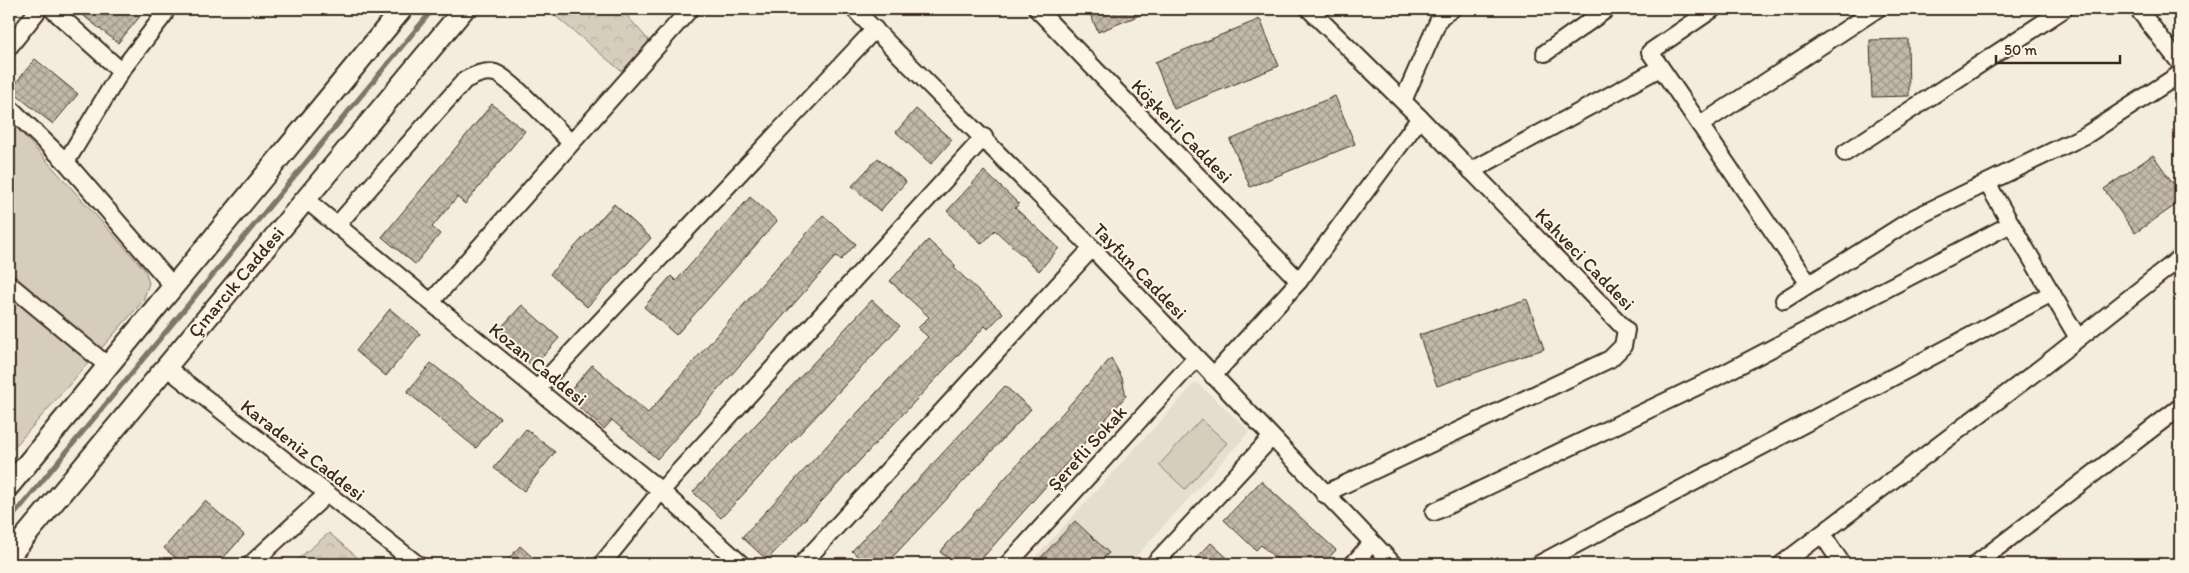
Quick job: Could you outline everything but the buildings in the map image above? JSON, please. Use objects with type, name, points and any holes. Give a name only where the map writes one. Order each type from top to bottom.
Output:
[{"type":"main road","points":[[9,486],[402,9]]},
{"type":"main road","name":"Çınarcık Caddesi","points":[[9,556],[464,9]]},
{"type":"street","points":[[9,47],[39,9]]},
{"type":"street","points":[[66,162],[121,71],[164,15],[157,9]]},
{"type":"street","points":[[431,302],[690,9]]},
{"type":"street","name":"Tayfun Caddesi","points":[[854,9],[1092,248],[1324,494],[1393,564]]},
{"type":"street","name":"Köşkerli Caddesi","points":[[1037,9],[1299,281]]},
{"type":"street","name":"Kahveci Caddesi","points":[[1309,9],[1420,118],[1626,330],[1623,346],[1610,359],[1324,494]]},
{"type":"street","points":[[1403,101],[1440,17],[1452,9]]},
{"type":"street","points":[[1545,54],[1608,9]]},
{"type":"street","points":[[1713,9],[1650,52],[1809,284]]},
{"type":"street","points":[[1700,125],[1877,9]]},
{"type":"street","points":[[1845,153],[2064,9]]},
{"type":"street","points":[[2138,9],[2180,63]]},
{"type":"street","points":[[63,12],[121,71]]},
{"type":"street","points":[[537,389],[875,29]]},
{"type":"street","points":[[1471,170],[1660,68]]},
{"type":"street","points":[[337,225],[465,80],[480,73],[495,73],[519,92],[571,143]]},
{"type":"street","points":[[1784,300],[1914,218],[2086,135],[2180,74]]},
{"type":"street","points":[[9,107],[66,162],[173,286]]},
{"type":"street","points":[[1213,376],[1299,281],[1420,118]]},
{"type":"street","points":[[602,564],[661,492],[984,138]]},
{"type":"street","points":[[1987,183],[2078,338]]},
{"type":"street","name":"Kozan Caddesi","points":[[306,199],[661,492],[741,564]]},
{"type":"street","points":[[1434,512],[1715,378],[2011,224]]},
{"type":"street","points":[[802,564],[1092,248]]},
{"type":"street","points":[[1782,564],[2180,258]]},
{"type":"street","points":[[9,284],[108,366]]},
{"type":"street","points":[[1539,564],[2052,293]]},
{"type":"street","name":"Şerefli Sokak","points":[[1008,564],[1196,358]]},
{"type":"street","name":"Karadeniz Caddesi","points":[[166,367],[417,564]]},
{"type":"street","points":[[1984,562],[2180,407]]},
{"type":"street","points":[[1154,564],[1271,438]]},
{"type":"street","points":[[251,564],[327,494]]},
{"type":"street","points":[[1822,534],[1842,564]]},
{"type":"street","points":[[1353,564],[1372,543]]},
{"type":"shaded area","points":[[1196,382],[1250,431],[1129,564],[1029,564]]},
{"type":"green space","points":[[547,9],[621,9],[652,44],[626,75]]},
{"type":"green space","points":[[9,119],[145,270],[149,283],[143,301],[9,453]]},
{"type":"green space","points":[[1201,419],[1227,443],[1185,489],[1159,465]]},
{"type":"green space","points":[[329,533],[365,564],[292,564]]},
{"type":"waterway","points":[[9,521],[433,9]]}]
